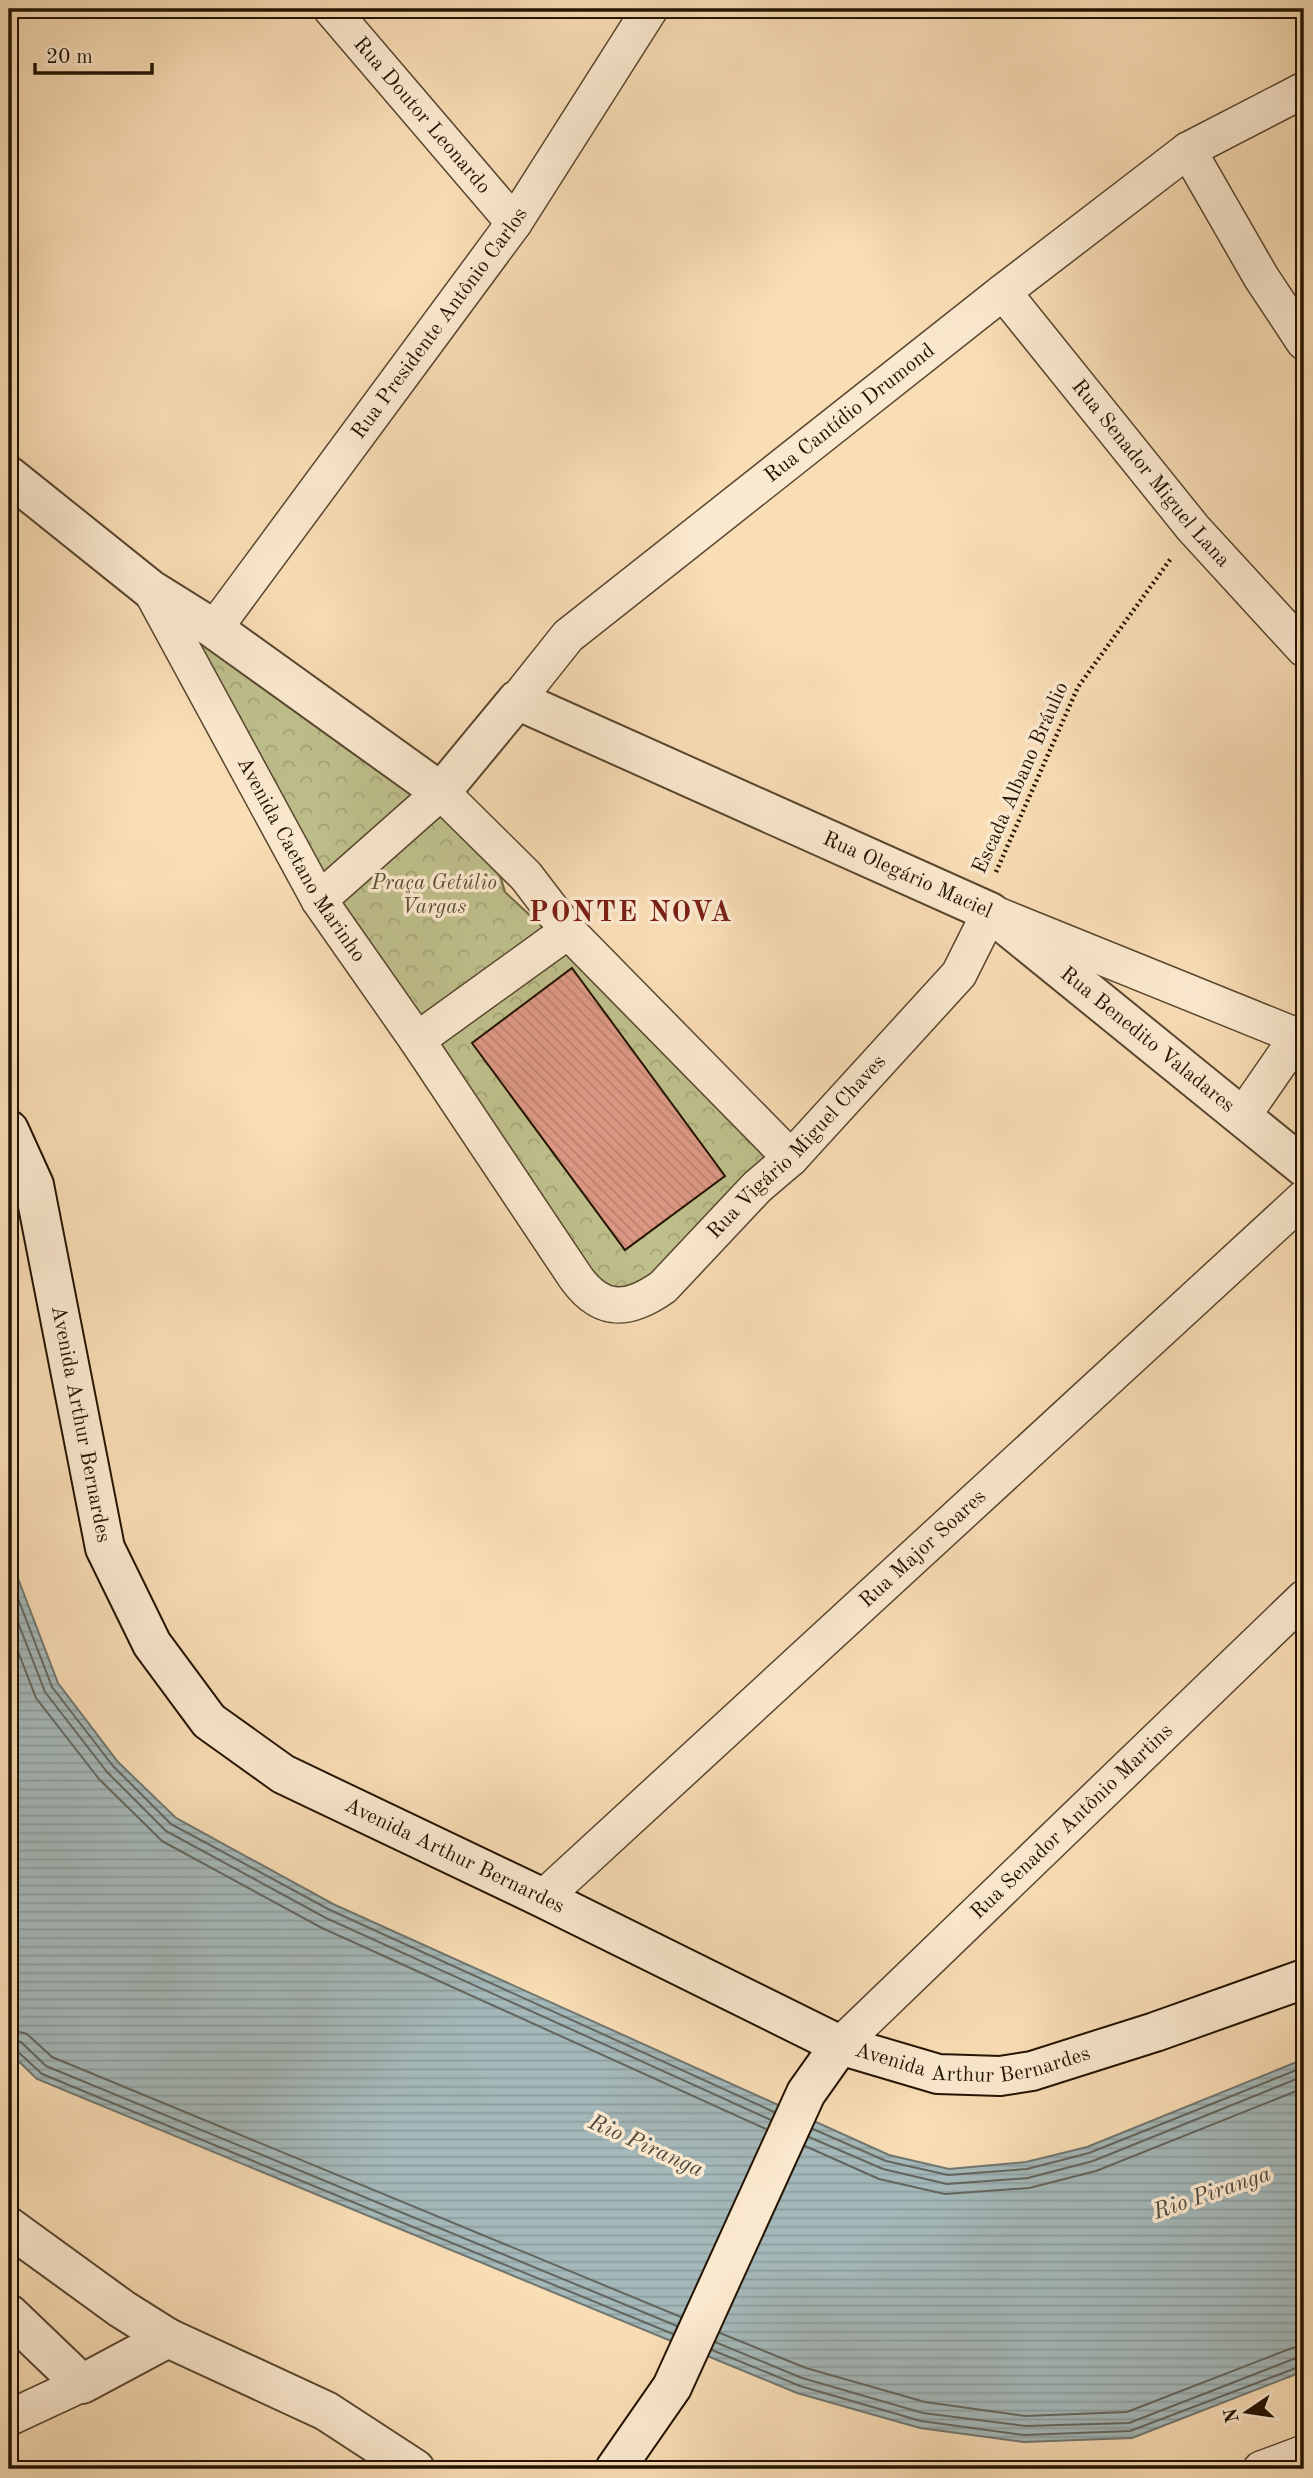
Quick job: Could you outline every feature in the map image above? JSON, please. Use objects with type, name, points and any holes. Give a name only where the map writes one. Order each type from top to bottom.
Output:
[{"type":"main road","name":"Avenida Caetano Marinho","points":[[9,476],[150,589]]},
{"type":"main road","points":[[150,589],[214,629],[441,792]]},
{"type":"main road","name":"Rua Cantídio Drumond","points":[[441,792],[517,699]]},
{"type":"main road","name":"Rua Olegário Maciel","points":[[517,699],[985,910]]},
{"type":"main road","name":"Rua Benedito Valadares","points":[[985,910],[1304,1167]]},
{"type":"main road","name":"Avenida Arthur Bernardes","points":[[9,1130],[34,1185],[105,1548],[152,1644],[209,1721],[283,1774],[543,1898],[840,2045],[938,2074],[1000,2076],[1032,2071],[1155,2032],[1304,1979]]},
{"type":"main road","points":[[615,2469],[672,2387],[806,2094],[840,2045]]},
{"type":"main road","points":[[9,2227],[122,2309],[168,2338],[326,2411],[415,2469]]},
{"type":"main road","points":[[9,2314],[82,2384],[168,2338]]},
{"type":"street","name":"Rua Doutor Leonardo","points":[[331,9],[514,223]]},
{"type":"street","name":"Rua Presidente Antônio Carlos","points":[[214,629],[514,223],[650,9]]},
{"type":"street","name":"Rua Cantídio Drumond","points":[[517,699],[568,636],[1003,292],[1188,150],[1304,90]]},
{"type":"street","points":[[1188,150],[1261,277],[1304,342]]},
{"type":"street","name":"Rua Senador Miguel Lana","points":[[1003,292],[1193,528],[1304,649]]},
{"type":"street","name":"Avenida Caetano Marinho","points":[[150,589],[319,900],[417,1040],[571,1270]]},
{"type":"street","points":[[319,900],[441,792],[526,876],[568,930],[791,1158]]},
{"type":"street","name":"Rua Olegário Maciel","points":[[985,910],[1301,1038]]},
{"type":"street","name":"Rua Vigário Miguel Chaves","points":[[571,1270],[590,1296],[608,1305],[631,1304],[651,1296],[663,1287],[757,1187],[791,1158],[958,974],[985,910]]},
{"type":"street","points":[[417,1040],[568,930]]},
{"type":"street","points":[[1242,1117],[1301,1038]]},
{"type":"street","name":"Rua Major Soares","points":[[543,1898],[1304,1198]]},
{"type":"street","name":"Rua Senador Antônio Martins","points":[[840,2045],[1304,1598]]},
{"type":"street","points":[[9,2418],[82,2384]]},
{"type":"street","points":[[1261,2469],[1304,2453]]},
{"type":"path","name":"Escada Albano Bráulio","points":[[985,910],[1078,687],[1193,528]]},
{"type":"green space","name":"Praça Getúlio Vargas","points":[[150,589],[441,792],[499,872],[505,892],[791,1158],[640,1300],[583,1287],[319,900]]},
{"type":"water","name":"Rio Piranga","points":[[9,1555],[58,1683],[118,1762],[176,1818],[333,1904],[889,2155],[949,2169],[1026,2162],[1087,2147],[1304,2059],[1304,2371],[1132,2438],[1024,2442],[920,2428],[797,2393],[37,2079],[9,2052]]},
{"type":"building","points":[[572,968],[725,1176],[625,1250],[472,1043]]},
{"type":"district","name":"PONTE NOVA","points":[[631,914]]}]
